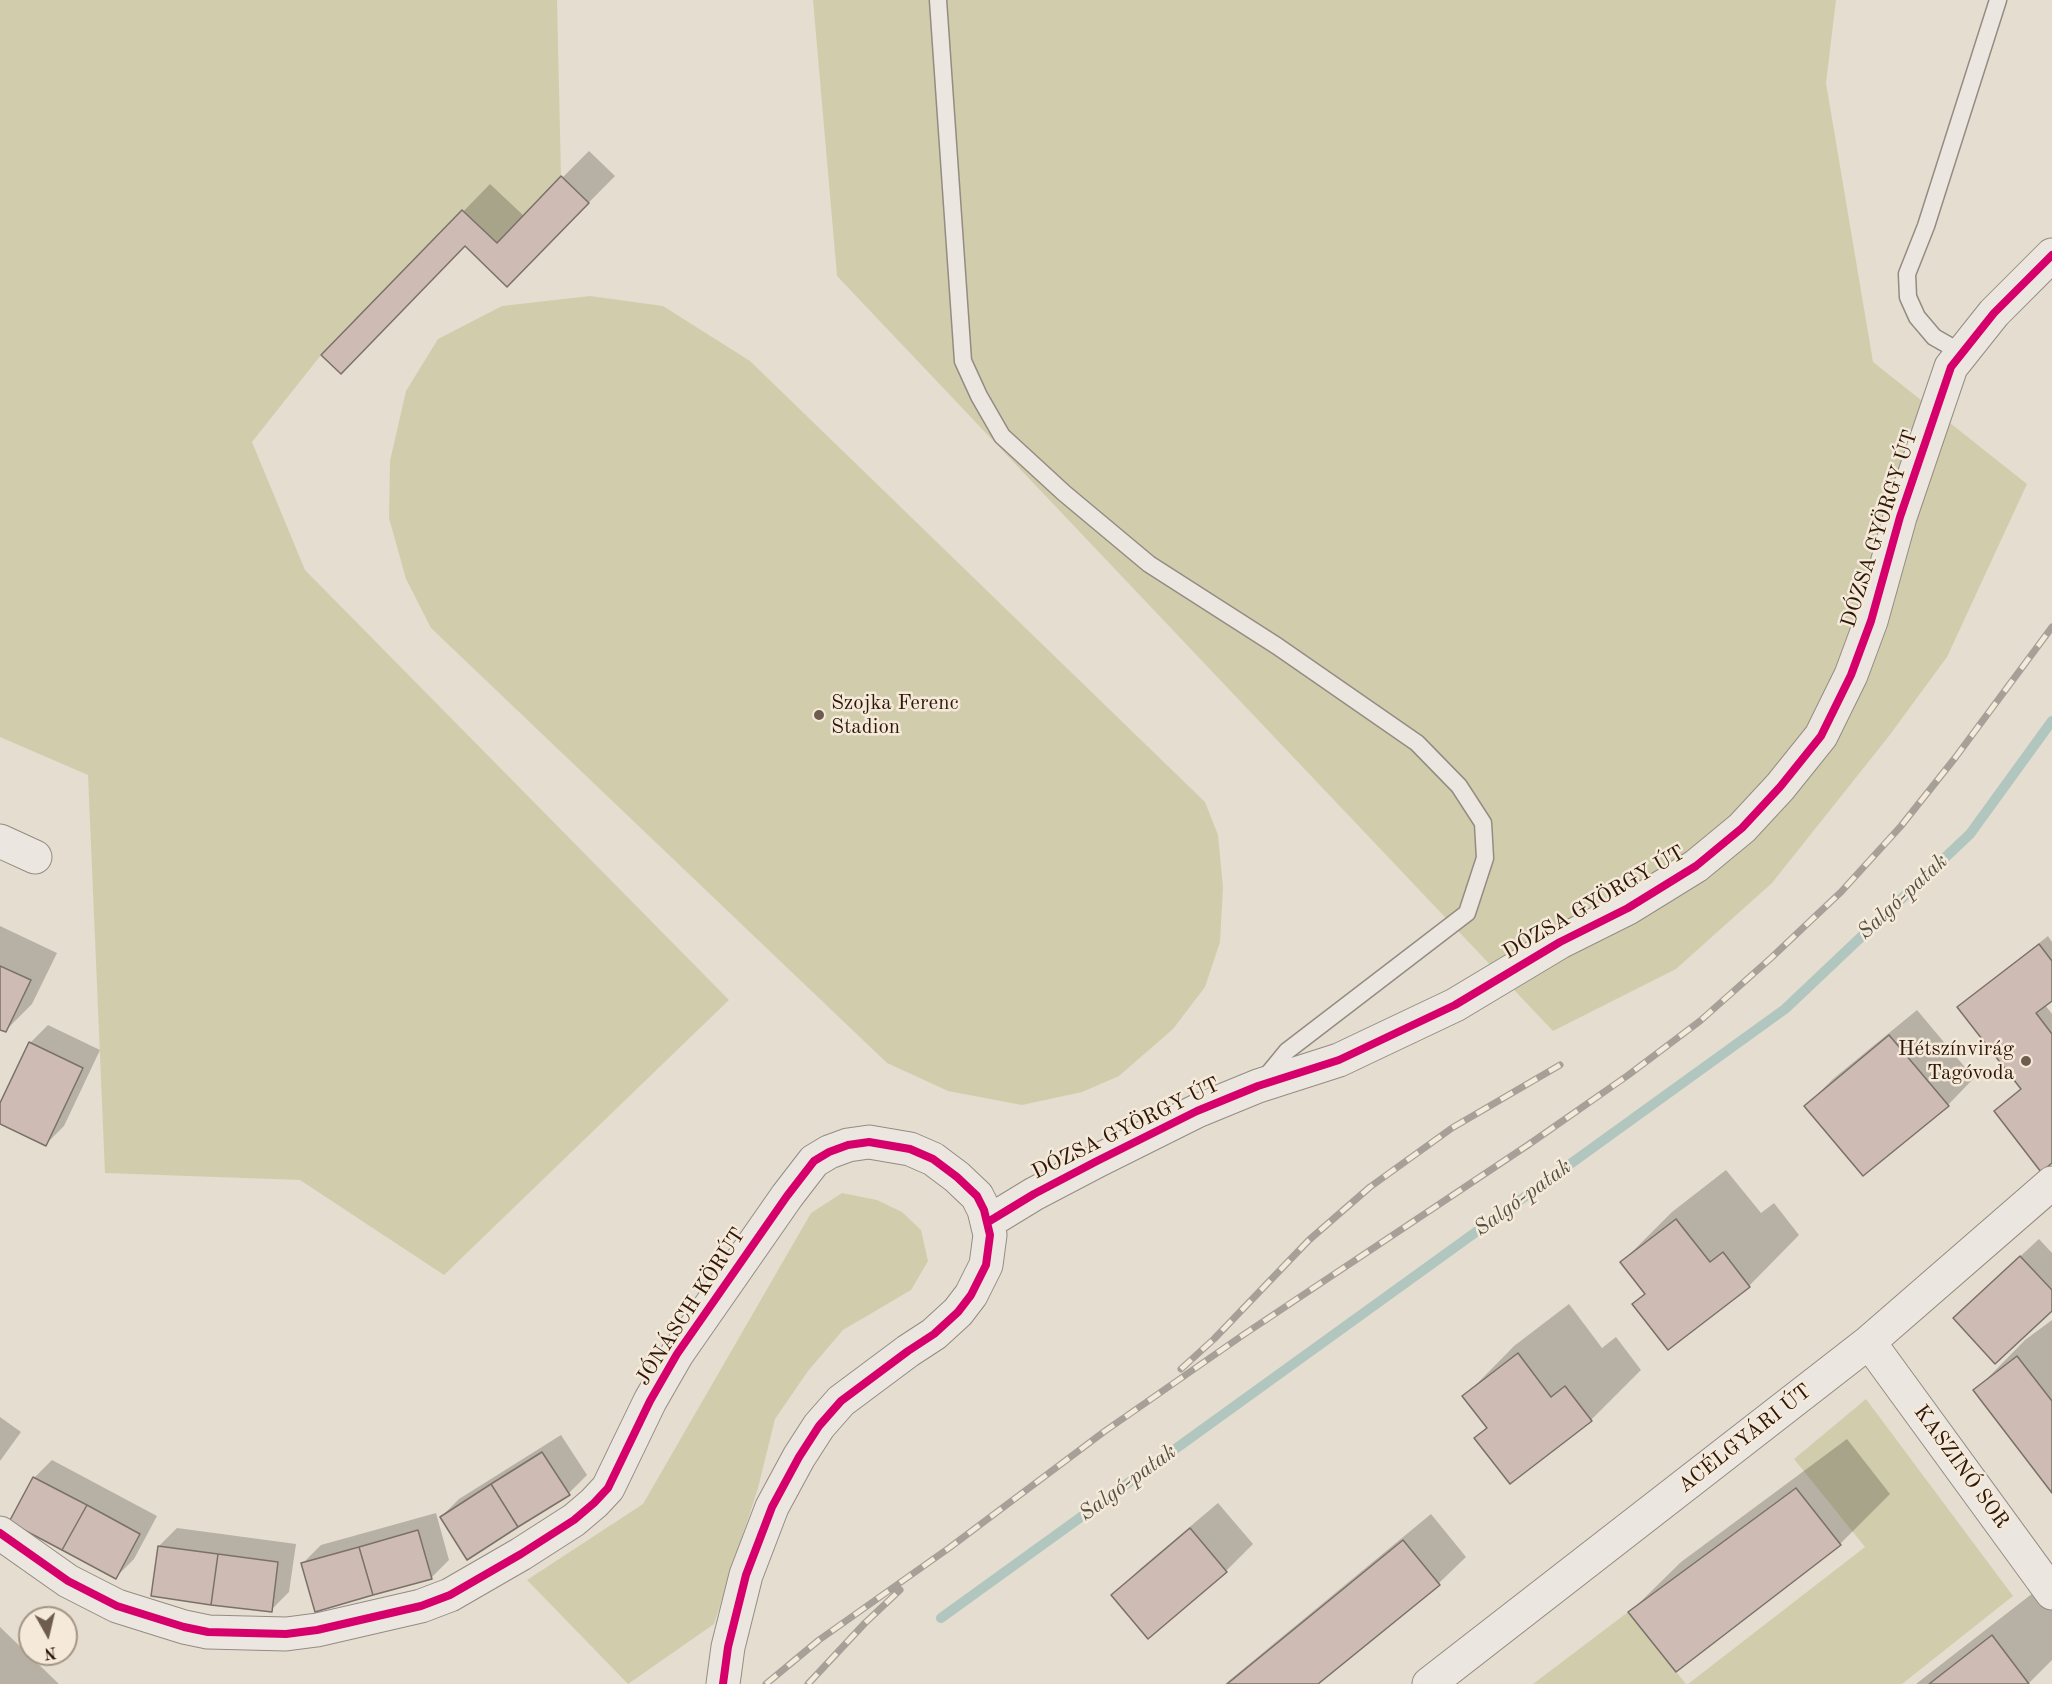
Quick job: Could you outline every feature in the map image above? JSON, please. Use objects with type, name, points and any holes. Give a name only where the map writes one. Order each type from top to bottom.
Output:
[{"type":"street","name":"DÓZSA GYÖRGY ÚT","points":[[988,1222],[1034,1194],[1197,1111],[1258,1086],[1340,1060],[1455,1005],[1560,942],[1628,908],[1696,866],[1742,828],[1780,787],[1821,736],[1851,675],[1871,621],[1899,517],[1951,367],[1994,313],[2052,255]]},
{"type":"street","points":[[0,841],[35,857]]},
{"type":"street","name":"JÓNÁSCH KÖRÚT","points":[[0,1533],[68,1581],[109,1602],[184,1627],[208,1632],[286,1634],[316,1630],[421,1606],[450,1595],[521,1554],[574,1520],[608,1488],[650,1401],[677,1354],[781,1204],[814,1161],[848,1145],[869,1142],[910,1149],[933,1159],[957,1177],[976,1196],[988,1222]]},
{"type":"street","name":"ACÉLGYÁRI ÚT","points":[[1429,1684],[1869,1342],[2052,1184]]},
{"type":"street","points":[[723,1684],[728,1647],[746,1575],[772,1507],[799,1457],[819,1426],[841,1401],[934,1334],[958,1312],[971,1294],[986,1265],[990,1243],[988,1222]]},
{"type":"street","name":"KASZINÓ SOR","points":[[1869,1342],[2052,1593]]},
{"type":"lane","points":[[938,0],[963,361],[979,396],[1002,435],[1064,493],[1149,564],[1277,646],[1417,743],[1459,786],[1483,823],[1485,858],[1467,913],[1287,1051],[1258,1086]]},
{"type":"lane","points":[[1962,353],[1935,337],[1917,317],[1908,297],[1907,274],[1926,226],[1998,0]]},
{"type":"shaded area","points":[[0,0],[557,0],[561,176],[497,243],[462,210],[321,355],[252,442],[305,570],[729,1000],[444,1275],[300,1180],[105,1173],[88,775],[0,737]]},
{"type":"shaded area","points":[[813,0],[1836,0],[1826,83],[1873,362],[2027,484],[1947,657],[1889,736],[1772,883],[1676,969],[1553,1031],[837,276]]},
{"type":"shaded area","name":"Szojka Ferenc Stadion","points":[[590,296],[663,306],[750,361],[1205,802],[1218,835],[1223,887],[1220,942],[1205,987],[1173,1029],[1119,1076],[1082,1092],[1022,1105],[948,1091],[887,1063],[431,628],[406,579],[389,518],[390,461],[406,391],[438,339],[502,306]]},
{"type":"shaded area","points":[[842,1193],[877,1200],[902,1212],[921,1230],[928,1261],[911,1290],[843,1330],[808,1371],[775,1419],[758,1488],[714,1624],[628,1684],[527,1580],[643,1504],[811,1213]]},
{"type":"shaded area","points":[[1866,1399],[2013,1596],[1902,1684],[1688,1684],[1865,1547],[1794,1459]]},
{"type":"shaded area","points":[[1628,1612],[1686,1684],[1533,1684]]},
{"type":"building","points":[[561,176],[589,203],[507,287],[465,246],[341,374],[321,355],[462,210],[497,243]]},
{"type":"building","name":"Hétszínvirág Tagóvoda","points":[[2039,944],[2052,961],[2052,1001],[2036,1013],[2052,1034],[2052,1163],[2041,1172],[1994,1111],[2021,1089],[1957,1007]]},
{"type":"building","points":[[0,966],[31,980],[6,1032],[0,1030]]},
{"type":"building","points":[[1889,1035],[1949,1106],[1863,1176],[1804,1106]]},
{"type":"building","points":[[29,1042],[83,1068],[46,1146],[0,1124],[0,1103]]},
{"type":"building","points":[[1676,1219],[1710,1262],[1723,1252],[1750,1287],[1668,1350],[1632,1304],[1645,1294],[1620,1262]]},
{"type":"building","points":[[2020,1256],[2052,1290],[2052,1311],[1995,1364],[1953,1318]]},
{"type":"building","points":[[1518,1353],[1551,1397],[1565,1386],[1592,1421],[1510,1484],[1474,1438],[1487,1428],[1462,1396]]},
{"type":"building","points":[[2017,1356],[2052,1401],[2052,1493],[1973,1390]]},
{"type":"building","points":[[542,1452],[570,1495],[518,1527],[491,1484]]},
{"type":"building","points":[[33,1477],[87,1505],[62,1550],[9,1522]]},
{"type":"building","points":[[491,1484],[518,1527],[467,1560],[440,1517]]},
{"type":"building","points":[[1796,1488],[1841,1545],[1676,1672],[1628,1612]]},
{"type":"building","points":[[87,1505],[140,1534],[116,1579],[62,1550]]},
{"type":"building","points":[[1190,1528],[1227,1572],[1148,1639],[1111,1595]]},
{"type":"building","points":[[418,1530],[432,1579],[373,1595],[359,1547]]},
{"type":"building","points":[[1403,1540],[1440,1585],[1318,1684],[1227,1684]]},
{"type":"building","points":[[158,1546],[218,1554],[211,1605],[151,1596]]},
{"type":"building","points":[[359,1547],[373,1595],[315,1612],[301,1563]]},
{"type":"building","points":[[218,1554],[278,1562],[272,1612],[211,1605]]},
{"type":"building","points":[[1992,1635],[2029,1684],[1929,1684]]},
{"type":"waterway","name":"Salgó-patak","points":[[941,1618],[1785,1009],[1970,834],[2052,721]]},
{"type":"railway","points":[[766,1684],[819,1640],[949,1548],[1105,1431],[1243,1335],[1528,1145],[1627,1076],[1700,1021],[1841,892],[1901,826],[1955,758],[2052,627]]},
{"type":"railway","points":[[1181,1369],[1214,1339],[1309,1240],[1370,1187],[1452,1128],[1560,1065]]},
{"type":"railway","points":[[808,1684],[865,1623],[900,1590]]},
{"type":"cycle path","points":[[988,1222],[1034,1194],[1197,1111],[1258,1086],[1339,1060],[1455,1005],[1560,942],[1628,908],[1696,866],[1742,828],[1780,787],[1821,736],[1851,675],[1871,621],[1900,517],[1951,367],[1994,313],[2052,255]]},
{"type":"cycle path","points":[[0,1533],[68,1581],[117,1606],[208,1632],[286,1634],[317,1630],[421,1606],[450,1595],[574,1520],[608,1488],[650,1401],[677,1354],[814,1161],[848,1145],[869,1142],[910,1149],[933,1159],[977,1196],[984,1210],[990,1235],[986,1265],[971,1295],[958,1312],[934,1334],[841,1401],[819,1426],[799,1457],[772,1507],[746,1575],[728,1647],[723,1684]]},
{"type":"place","name":"Szojka Ferenc Stadion","points":[[819,715]]},
{"type":"place","name":"Hétszínvirág Tagóvoda","points":[[2026,1061]]}]
